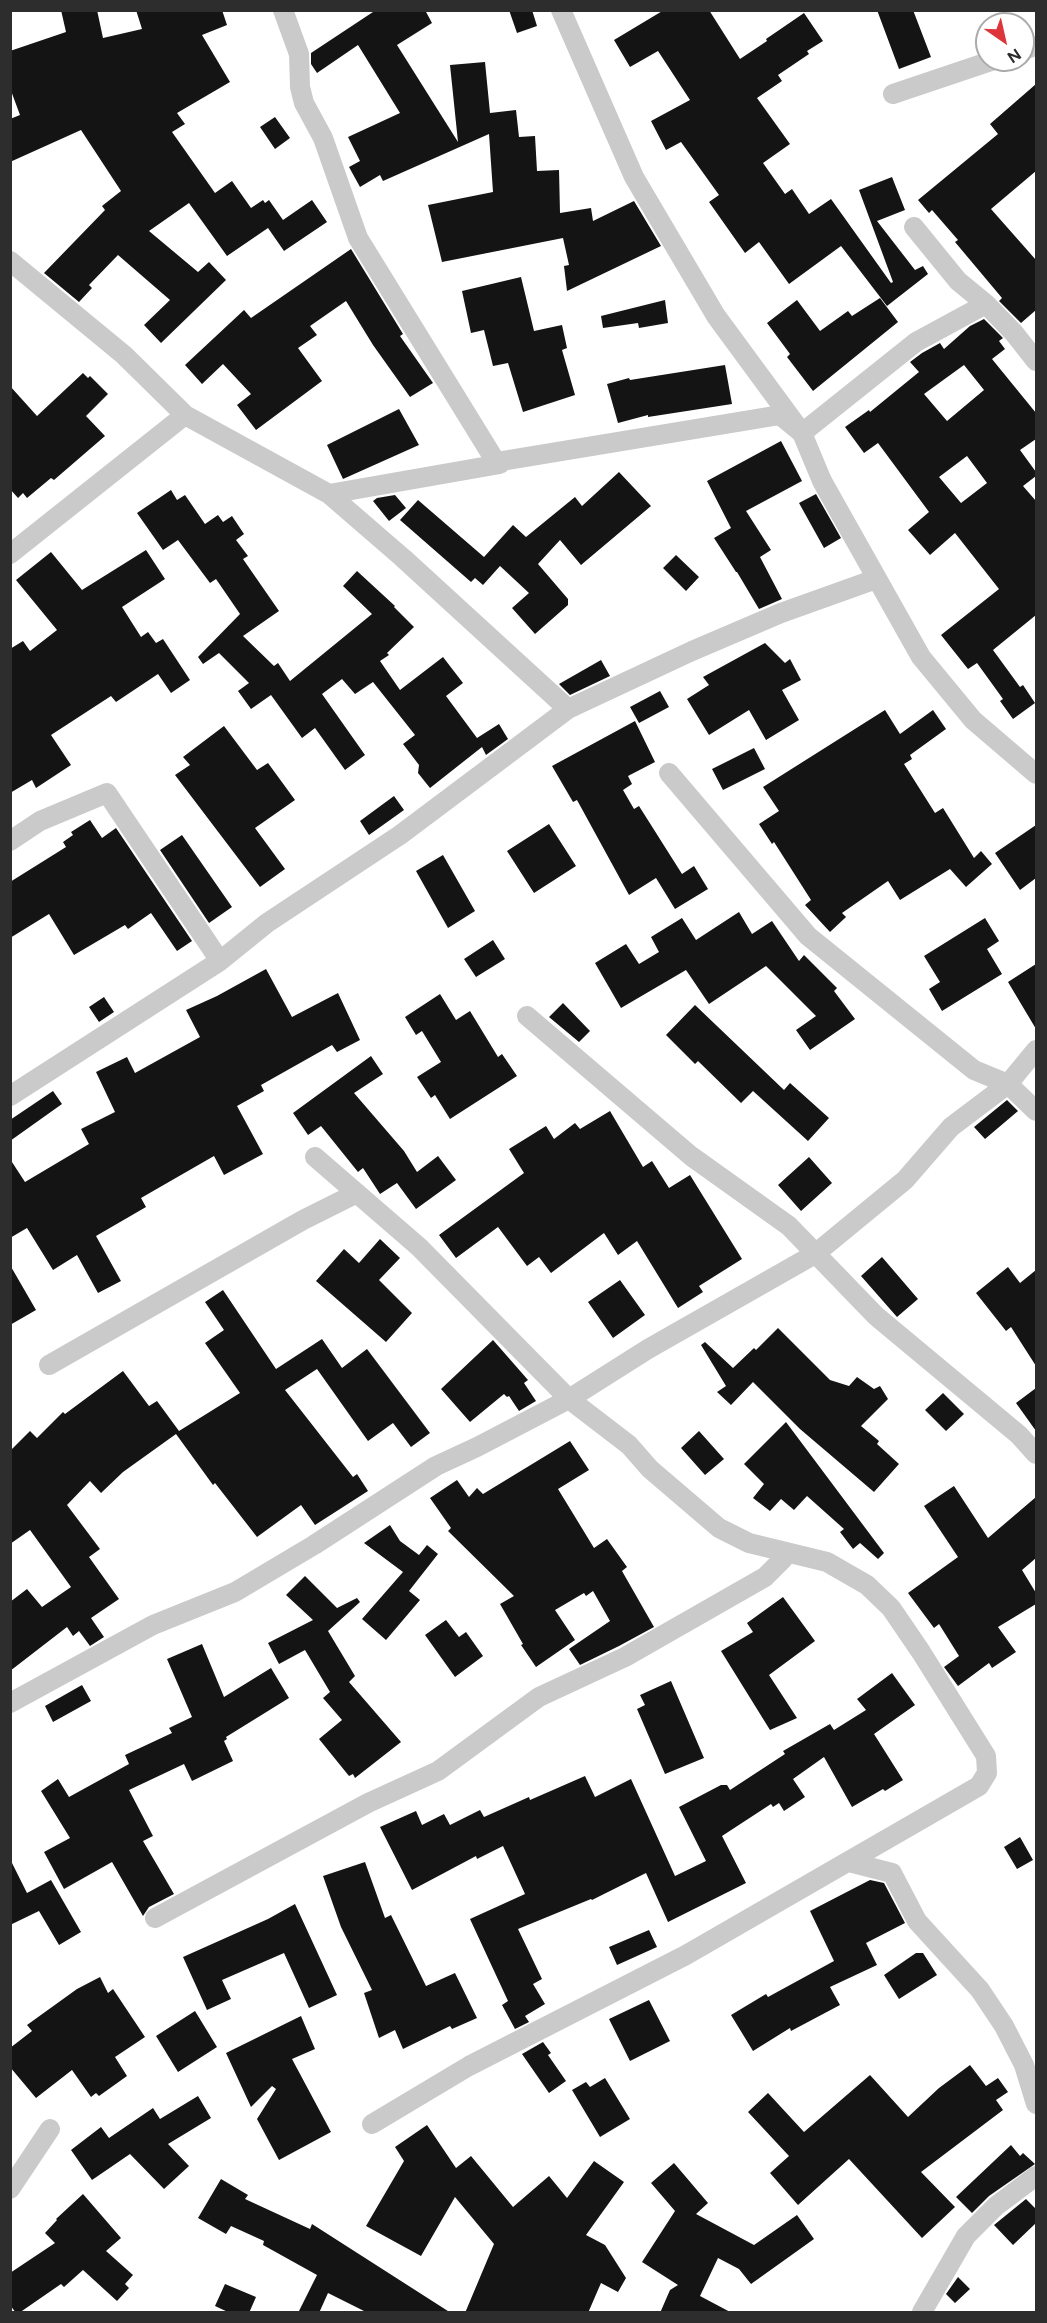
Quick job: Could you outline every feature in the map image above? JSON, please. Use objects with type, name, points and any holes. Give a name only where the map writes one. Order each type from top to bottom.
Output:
[{"type":"street","points":[[283,10],[298,54],[300,87],[304,103],[323,138],[358,238],[496,462],[500,464],[329,494]]},
{"type":"street","points":[[561,10],[634,177],[716,316],[802,433],[822,481],[921,657],[973,720],[1036,774]]},
{"type":"street","points":[[893,94],[975,66]]},
{"type":"street","points":[[915,227],[958,281],[986,304],[1014,333],[1036,361]]},
{"type":"street","points":[[10,261],[124,355],[184,415],[329,494],[404,558],[568,709]]},
{"type":"street","points":[[802,433],[916,342],[986,304]]},
{"type":"street","points":[[10,554],[184,415]]},
{"type":"street","points":[[496,462],[780,415],[802,433]]},
{"type":"street","points":[[10,1096],[220,961],[267,923],[400,835],[568,709],[692,651],[781,613],[876,579]]},
{"type":"street","points":[[669,773],[808,936],[974,1070],[1008,1084],[1036,1111]]},
{"type":"street","points":[[10,841],[40,821],[107,793],[220,961]]},
{"type":"street","points":[[527,1016],[691,1156],[789,1226],[876,1316],[1019,1435],[1036,1454]]},
{"type":"street","points":[[10,1702],[153,1625],[235,1592],[314,1545],[436,1466],[570,1399],[648,1349],[815,1254],[905,1180],[951,1127],[1008,1084],[1036,1050]]},
{"type":"street","points":[[315,1157],[419,1247],[570,1399],[629,1445],[650,1469],[719,1528],[749,1544],[827,1562],[867,1585],[891,1608],[986,1756],[987,1773],[979,1786],[686,1955],[469,2066],[372,2124]]},
{"type":"street","points":[[49,1365],[303,1220],[357,1193]]},
{"type":"street","points":[[155,1918],[368,1803],[438,1771],[538,1697],[625,1657],[765,1577],[783,1559],[780,1551]]},
{"type":"street","points":[[849,1862],[892,1873],[917,1921],[980,1990],[1004,2025],[1024,2065],[1036,2104]]},
{"type":"street","points":[[10,2189],[50,2129]]},
{"type":"street","points":[[922,2313],[966,2236],[996,2206],[1036,2176]]},
{"type":"building","points":[[61,10],[97,10],[103,38],[142,29],[136,10],[222,10],[227,25],[202,35],[230,82],[177,113],[185,124],[172,132],[215,193],[232,181],[251,208],[263,200],[265,203],[269,200],[283,220],[312,200],[327,222],[284,251],[268,228],[227,256],[189,203],[149,231],[198,272],[209,262],[226,280],[161,343],[144,325],[170,300],[118,255],[89,285],[92,288],[79,302],[44,273],[105,210],[102,206],[121,191],[81,130],[10,162],[10,119],[20,115],[10,88],[10,51],[66,32]]},
{"type":"building","points":[[376,10],[425,10],[432,23],[397,45],[458,142],[450,65],[485,62],[490,113],[516,110],[519,137],[535,136],[537,171],[559,170],[560,213],[591,208],[593,221],[634,201],[661,246],[567,291],[564,266],[569,265],[563,238],[442,262],[428,205],[493,192],[489,134],[383,181],[380,175],[360,187],[349,167],[360,161],[348,137],[400,113],[358,45],[317,73],[311,64],[311,53]]},
{"type":"building","points":[[509,10],[532,10],[537,26],[517,33]]},
{"type":"building","points":[[664,10],[709,10],[740,59],[804,13],[823,41],[807,51],[809,54],[778,75],[782,81],[757,98],[790,144],[763,163],[785,194],[792,189],[809,214],[831,199],[891,283],[893,282],[859,190],[892,177],[905,210],[877,221],[915,270],[923,266],[928,274],[887,306],[841,246],[789,284],[759,242],[745,253],[709,202],[719,195],[681,142],[666,150],[651,121],[690,100],[658,51],[630,67],[614,40]]},
{"type":"building","points":[[877,10],[913,10],[931,57],[899,69]]},
{"type":"building","points":[[1036,84],[1036,171],[991,209],[1036,260],[1036,310],[1021,323],[999,301],[1002,298],[955,242],[958,240],[932,210],[929,213],[918,200],[998,134],[990,124]]},
{"type":"building","points":[[275,117],[290,138],[275,149],[260,127]]},
{"type":"building","points":[[351,249],[403,334],[400,336],[433,383],[410,397],[373,345],[346,301],[310,326],[317,335],[298,348],[322,381],[256,430],[237,405],[251,394],[223,364],[202,384],[185,365],[244,310],[251,318]]},
{"type":"building","points":[[521,277],[534,331],[562,325],[567,348],[562,350],[575,395],[523,412],[508,363],[493,366],[484,330],[471,333],[462,291]]},
{"type":"building","points":[[880,298],[898,322],[813,391],[787,357],[790,354],[767,323],[797,300],[820,331],[848,311],[852,316]]},
{"type":"building","points":[[665,300],[668,323],[639,328],[638,323],[603,328],[601,316]]},
{"type":"building","points":[[984,319],[1003,338],[999,341],[1005,349],[992,359],[1036,413],[1036,439],[1020,450],[1036,472],[1036,476],[1023,486],[1036,501],[1036,615],[993,650],[1020,687],[1023,685],[1035,703],[1013,719],[1000,701],[1003,699],[977,663],[968,669],[941,635],[999,589],[955,533],[930,555],[908,530],[929,512],[878,443],[864,453],[845,427],[869,410],[870,412],[919,372],[910,362],[940,343],[944,349],[970,326]],"holes":[[[964,365],[984,390],[947,421],[924,394]],[[967,456],[987,483],[961,503],[939,477]]]},
{"type":"building","points":[[725,365],[732,404],[648,417],[648,415],[618,423],[607,384],[629,378],[630,380]]},
{"type":"building","points":[[83,373],[88,378],[90,376],[108,394],[86,416],[105,436],[54,480],[51,478],[27,498],[23,493],[18,498],[10,489],[10,386],[37,416]]},
{"type":"building","points":[[399,409],[419,445],[343,479],[327,445]]},
{"type":"building","points":[[781,441],[802,481],[746,511],[771,550],[760,557],[782,599],[759,609],[714,538],[731,528],[707,481]]},
{"type":"building","points":[[619,472],[651,506],[581,565],[560,540],[538,564],[568,599],[568,605],[535,634],[512,608],[529,593],[500,566],[483,585],[475,578],[471,582],[400,520],[418,500],[484,557],[513,525],[526,537],[575,497],[582,506]]},
{"type":"building","points":[[171,490],[177,500],[185,495],[205,524],[218,515],[223,522],[232,516],[244,534],[236,540],[248,556],[243,559],[279,611],[243,636],[274,666],[278,663],[290,681],[372,614],[343,586],[357,571],[414,627],[387,653],[389,655],[380,661],[400,690],[443,657],[463,683],[446,696],[477,738],[499,724],[508,739],[486,755],[482,747],[430,788],[418,773],[419,765],[403,744],[415,735],[373,682],[355,694],[342,679],[322,694],[365,755],[345,770],[315,728],[302,738],[271,695],[251,709],[238,691],[249,683],[219,653],[203,664],[198,657],[240,614],[216,579],[210,583],[178,540],[163,550],[137,513]]},
{"type":"building","points":[[816,494],[841,538],[824,548],[799,503]]},
{"type":"building","points":[[395,495],[406,508],[389,521],[373,501],[377,498]]},
{"type":"building","points":[[146,550],[165,579],[122,607],[141,637],[148,632],[156,643],[163,639],[190,680],[171,693],[158,674],[116,702],[111,696],[51,735],[71,765],[36,788],[32,780],[10,793],[10,649],[23,641],[30,651],[57,630],[16,580],[51,552],[82,590]]},
{"type":"building","points":[[676,555],[699,577],[686,591],[663,568]]},
{"type":"building","points":[[765,643],[785,663],[790,659],[801,680],[782,690],[799,720],[766,740],[749,710],[709,735],[687,699],[709,685],[703,677]]},
{"type":"building","points":[[601,660],[610,676],[570,695],[559,684]]},
{"type":"building","points":[[660,691],[669,707],[639,723],[630,707]]},
{"type":"building","points":[[885,710],[900,734],[933,710],[946,729],[910,755],[912,759],[904,764],[935,813],[943,808],[974,858],[981,851],[992,864],[966,887],[950,869],[900,900],[888,881],[842,913],[846,917],[830,932],[805,905],[811,900],[774,842],[772,844],[759,824],[779,811],[763,787]]},
{"type":"building","points":[[635,721],[655,762],[628,776],[632,784],[623,790],[634,809],[639,806],[682,874],[694,866],[708,889],[675,909],[656,878],[629,895],[577,800],[573,802],[552,766]]},
{"type":"building","points":[[224,726],[257,770],[268,763],[295,800],[255,828],[285,869],[260,887],[175,775],[190,765],[183,757]]},
{"type":"building","points":[[754,748],[765,769],[723,790],[712,769]]},
{"type":"building","points":[[394,796],[404,810],[369,835],[360,821]]},
{"type":"building","points":[[90,820],[102,838],[116,828],[192,941],[177,951],[151,913],[128,929],[125,925],[74,955],[49,914],[10,938],[10,882],[66,847],[63,842],[73,835],[71,832]]},
{"type":"building","points":[[549,824],[576,866],[534,893],[507,851]]},
{"type":"building","points":[[1036,825],[1036,878],[1020,890],[995,853]]},
{"type":"building","points":[[182,835],[232,907],[209,923],[160,850]]},
{"type":"building","points":[[443,855],[475,911],[448,928],[416,871]]},
{"type":"building","points":[[739,912],[752,934],[772,921],[799,961],[804,955],[837,988],[834,991],[855,1019],[810,1050],[796,1030],[816,1016],[766,966],[709,1004],[686,970],[621,1008],[595,963],[626,944],[639,964],[659,952],[651,937],[682,918],[696,940]]},
{"type":"building","points":[[985,918],[999,941],[987,949],[1002,974],[942,1011],[929,989],[940,982],[924,956]]},
{"type":"building","points":[[493,940],[505,959],[476,977],[464,959]]},
{"type":"building","points":[[1036,964],[1036,1029],[1008,982]]},
{"type":"building","points":[[266,969],[292,1017],[338,993],[360,1040],[337,1052],[332,1045],[261,1085],[264,1091],[237,1106],[263,1154],[224,1175],[214,1156],[141,1198],[146,1207],[96,1236],[121,1281],[98,1293],[77,1255],[53,1270],[27,1228],[10,1238],[10,1159],[25,1182],[89,1144],[81,1129],[115,1112],[96,1072],[127,1057],[135,1073],[200,1037],[186,1010]]},
{"type":"building","points":[[440,994],[456,1020],[470,1011],[498,1057],[502,1054],[517,1076],[450,1119],[435,1095],[431,1098],[417,1077],[441,1062],[422,1031],[416,1035],[405,1017]]},
{"type":"building","points":[[104,997],[114,1012],[99,1022],[89,1007]]},
{"type":"building","points":[[563,1003],[590,1031],[579,1042],[549,1017]]},
{"type":"building","points":[[695,1005],[784,1090],[790,1083],[829,1118],[808,1141],[753,1091],[741,1103],[698,1061],[695,1064],[666,1035]]},
{"type":"building","points":[[371,1056],[383,1074],[354,1093],[404,1151],[417,1172],[438,1156],[456,1180],[416,1209],[397,1183],[380,1194],[363,1168],[358,1172],[321,1126],[308,1135],[293,1113]]},
{"type":"building","points":[[53,1091],[62,1104],[10,1141],[10,1120]]},
{"type":"building","points":[[1007,1100],[1018,1111],[985,1139],[974,1127]]},
{"type":"building","points":[[610,1111],[643,1167],[652,1161],[669,1188],[690,1175],[742,1259],[699,1286],[703,1292],[678,1308],[637,1241],[618,1255],[604,1233],[551,1273],[539,1257],[527,1266],[498,1227],[456,1258],[439,1235],[524,1173],[509,1149],[546,1126],[554,1139],[575,1123],[580,1129]]},
{"type":"building","points":[[809,1157],[832,1183],[801,1211],[778,1185]]},
{"type":"building","points":[[380,1239],[400,1258],[379,1280],[412,1313],[386,1342],[316,1281],[344,1249],[359,1263]]},
{"type":"building","points":[[882,1257],[918,1299],[897,1317],[861,1276]]},
{"type":"building","points":[[10,1265],[36,1310],[10,1325]]},
{"type":"building","points":[[1008,1267],[1020,1283],[1036,1270],[1036,1366],[1011,1327],[1006,1331],[976,1293]]},
{"type":"building","points":[[620,1280],[645,1315],[613,1338],[588,1302]]},
{"type":"building","points":[[223,1290],[276,1369],[322,1339],[342,1368],[367,1349],[430,1433],[411,1447],[393,1423],[368,1441],[317,1369],[285,1390],[353,1477],[357,1474],[368,1491],[315,1525],[301,1505],[257,1537],[215,1483],[213,1485],[176,1434],[123,1472],[101,1493],[90,1481],[67,1505],[100,1549],[89,1557],[119,1599],[91,1618],[104,1637],[90,1646],[79,1631],[73,1636],[67,1627],[10,1671],[10,1602],[27,1589],[42,1607],[71,1587],[30,1530],[10,1544],[10,1451],[30,1431],[37,1438],[63,1412],[65,1414],[123,1371],[149,1406],[157,1401],[179,1431],[240,1393],[205,1343],[224,1330],[205,1302]]},
{"type":"building","points":[[778,1328],[830,1380],[849,1386],[857,1377],[874,1389],[880,1386],[888,1399],[861,1426],[879,1441],[877,1444],[899,1464],[874,1492],[800,1429],[753,1382],[731,1405],[717,1392],[726,1386],[701,1345],[705,1342],[733,1368],[754,1348],[756,1350]]},
{"type":"building","points":[[493,1340],[528,1380],[524,1383],[536,1401],[519,1411],[509,1396],[504,1394],[470,1422],[441,1389]]},
{"type":"building","points":[[1036,1388],[1036,1431],[1016,1403]]},
{"type":"building","points":[[943,1393],[964,1414],[946,1431],[925,1410]]},
{"type":"building","points":[[786,1422],[884,1553],[878,1559],[860,1543],[853,1549],[840,1532],[844,1529],[807,1496],[794,1510],[781,1499],[770,1511],[753,1498],[764,1484],[744,1464]]},
{"type":"building","points":[[699,1431],[724,1459],[705,1475],[681,1448]]},
{"type":"building","points":[[570,1441],[589,1470],[558,1489],[594,1548],[607,1539],[627,1567],[622,1571],[654,1627],[580,1665],[569,1649],[610,1621],[593,1591],[586,1596],[584,1593],[555,1610],[575,1640],[536,1667],[521,1645],[523,1644],[500,1604],[514,1596],[448,1531],[451,1528],[430,1498],[457,1480],[469,1497],[477,1488],[483,1494]]},
{"type":"building","points":[[954,1486],[988,1538],[1036,1497],[1036,1558],[1022,1570],[1036,1593],[1036,1604],[998,1627],[1016,1652],[992,1668],[989,1663],[958,1686],[944,1667],[959,1656],[939,1624],[934,1628],[908,1593],[958,1557],[924,1506]]},
{"type":"building","points":[[390,1525],[400,1541],[419,1555],[427,1545],[438,1554],[409,1591],[420,1600],[386,1640],[362,1619],[403,1572],[364,1543]]},
{"type":"building","points":[[305,1576],[337,1608],[357,1598],[360,1602],[328,1631],[355,1676],[349,1682],[401,1742],[355,1778],[353,1774],[349,1776],[319,1739],[342,1720],[323,1698],[330,1692],[305,1650],[279,1664],[268,1643],[313,1620],[286,1595]]},
{"type":"building","points":[[783,1597],[815,1641],[769,1675],[797,1718],[770,1730],[721,1651],[753,1632],[747,1623]]},
{"type":"building","points":[[446,1620],[459,1637],[466,1632],[483,1656],[455,1677],[425,1635]]},
{"type":"building","points":[[202,1644],[224,1697],[271,1668],[289,1698],[226,1737],[224,1741],[233,1761],[192,1781],[184,1764],[129,1790],[153,1836],[143,1841],[174,1894],[149,1907],[143,1916],[112,1862],[64,1889],[44,1852],[70,1838],[41,1791],[58,1779],[69,1797],[129,1764],[125,1755],[172,1733],[169,1728],[192,1717],[167,1659]]},
{"type":"building","points":[[892,1673],[915,1705],[874,1734],[903,1780],[852,1807],[824,1757],[793,1779],[805,1797],[784,1811],[779,1803],[773,1807],[771,1804],[722,1836],[746,1883],[668,1922],[646,1873],[592,1900],[518,1929],[542,1979],[533,1984],[545,2004],[525,2016],[529,2022],[515,2029],[502,2005],[508,2001],[470,1919],[525,1894],[503,1846],[477,1859],[476,1856],[412,1890],[380,1827],[416,1811],[422,1825],[444,1814],[450,1825],[480,1810],[484,1817],[585,1776],[595,1797],[631,1779],[675,1876],[706,1861],[679,1807],[721,1785],[727,1785],[730,1790],[785,1754],[783,1751],[830,1724],[834,1730],[866,1710],[857,1699]]},
{"type":"building","points":[[671,1681],[704,1758],[665,1774],[637,1709],[645,1705],[640,1695]]},
{"type":"building","points":[[82,1685],[91,1701],[53,1722],[45,1706]]},
{"type":"building","points":[[1020,1837],[1033,1860],[1017,1869],[1004,1847]]},
{"type":"building","points":[[10,1859],[27,1893],[51,1880],[81,1932],[59,1945],[39,1911],[10,1925]]},
{"type":"building","points":[[365,1862],[385,1918],[391,1915],[426,1986],[455,1973],[477,2018],[452,2029],[450,2026],[403,2049],[395,2030],[379,2038],[364,1993],[372,1990],[341,1927],[323,1876]]},
{"type":"building","points":[[870,1880],[884,1883],[905,1923],[866,1943],[877,1965],[830,1987],[840,2005],[791,2031],[790,2028],[753,2051],[731,2015],[766,1994],[768,1997],[834,1961],[810,1911]]},
{"type":"building","points":[[295,1904],[337,1995],[309,2008],[284,1953],[222,1980],[231,1999],[207,2010],[183,1957],[268,1919]]},
{"type":"building","points":[[649,1930],[657,1947],[617,1965],[609,1947]]},
{"type":"building","points":[[916,1953],[923,1953],[937,1975],[899,1999],[884,1975]]},
{"type":"building","points":[[100,1977],[108,1993],[113,1989],[145,2037],[115,2057],[127,2076],[99,2096],[96,2093],[91,2097],[72,2070],[36,2098],[10,2067],[10,2048],[32,2031],[27,2025],[77,1989]]},
{"type":"building","points":[[649,2000],[670,2041],[630,2061],[609,2019]]},
{"type":"building","points":[[195,2011],[217,2047],[178,2072],[156,2036]]},
{"type":"building","points":[[301,2016],[315,2049],[292,2059],[331,2132],[279,2160],[257,2119],[276,2089],[272,2086],[251,2107],[226,2053]]},
{"type":"building","points":[[543,2042],[551,2053],[548,2055],[566,2081],[549,2093],[522,2054]]},
{"type":"building","points":[[970,2065],[986,2086],[998,2078],[1008,2092],[996,2100],[1003,2110],[921,2172],[955,2207],[922,2238],[849,2159],[798,2205],[770,2173],[789,2156],[748,2112],[768,2093],[804,2132],[870,2075],[908,2117],[939,2088]]},
{"type":"building","points":[[605,2078],[630,2119],[600,2137],[572,2090],[586,2082],[590,2087]]},
{"type":"building","points":[[198,2096],[211,2118],[168,2144],[189,2166],[164,2189],[130,2154],[92,2180],[71,2150],[101,2127],[109,2138],[153,2108],[160,2119]]},
{"type":"building","points":[[427,2125],[456,2168],[471,2156],[513,2207],[549,2176],[567,2198],[594,2161],[624,2182],[586,2235],[605,2245],[626,2278],[618,2292],[601,2283],[588,2313],[465,2313],[494,2244],[455,2197],[421,2256],[366,2226],[404,2161],[395,2147]]},
{"type":"building","points":[[1011,2145],[1020,2156],[1023,2153],[1035,2164],[989,2196],[972,2213],[956,2197]]},
{"type":"building","points":[[674,2163],[708,2203],[696,2214],[754,2245],[797,2215],[814,2239],[751,2284],[739,2269],[718,2258],[700,2296],[732,2313],[660,2313],[670,2290],[678,2285],[642,2262],[675,2211],[651,2183]]},
{"type":"building","points":[[221,2179],[248,2195],[245,2199],[310,2229],[312,2224],[451,2313],[368,2313],[328,2293],[319,2313],[298,2313],[317,2275],[263,2245],[264,2241],[231,2226],[226,2234],[198,2218]]},
{"type":"building","points":[[83,2194],[121,2238],[106,2251],[133,2275],[125,2284],[129,2288],[117,2301],[83,2270],[64,2287],[61,2284],[16,2313],[10,2305],[10,2273],[55,2243],[45,2233],[56,2219]]},
{"type":"building","points":[[1026,2199],[1036,2209],[1036,2223],[1013,2245],[994,2225]]},
{"type":"building","points":[[958,2277],[970,2289],[955,2303],[946,2294]]},
{"type":"building","points":[[225,2284],[256,2297],[249,2313],[230,2313],[215,2306]]}]
